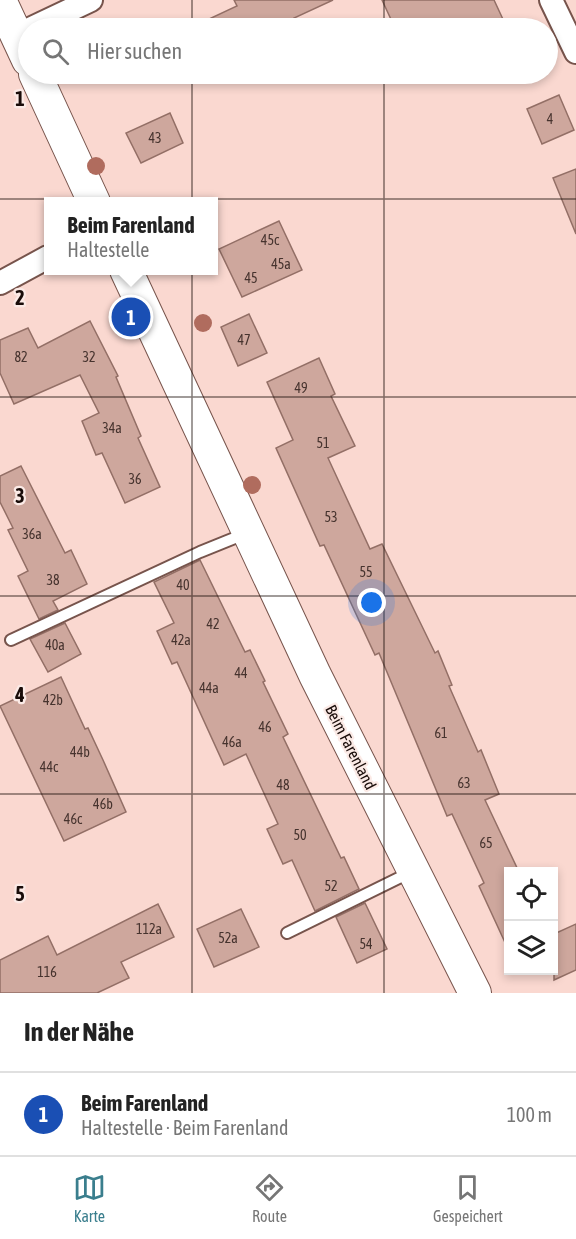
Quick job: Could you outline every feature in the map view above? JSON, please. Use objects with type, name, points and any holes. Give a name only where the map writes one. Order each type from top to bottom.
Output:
[{"type":"street","points":[[0,0],[18,26]]},
{"type":"street","points":[[61,18],[91,0]]},
{"type":"street","points":[[551,0],[576,52]]},
{"type":"street","points":[[40,84],[92,197]]},
{"type":"street","points":[[0,283],[44,258]]},
{"type":"street","name":"Beim Farenland","points":[[128,275],[315,675],[475,993]]},
{"type":"lane","points":[[11,640],[248,532]]},
{"type":"lane","points":[[287,933],[414,871]]},
{"type":"building","points":[[234,0],[333,0],[294,18],[211,18],[237,6]]},
{"type":"building","points":[[382,0],[494,0],[502,18],[390,18]]},
{"type":"building","points":[[559,95],[574,130],[542,144],[527,109]]},
{"type":"building","points":[[170,113],[183,143],[141,163],[126,133]]},
{"type":"building","points":[[576,169],[576,234],[553,178]]},
{"type":"building","points":[[279,221],[302,270],[242,297],[219,249]]},
{"type":"building","points":[[249,314],[267,353],[238,366],[221,327]]},
{"type":"building","points":[[90,321],[118,376],[116,377],[141,436],[138,438],[160,487],[125,503],[102,453],[96,455],[82,421],[99,413],[80,375],[14,404],[0,373],[0,340],[28,328],[38,348]]},
{"type":"building","points":[[319,358],[335,394],[331,396],[355,446],[328,458],[370,549],[382,544],[435,653],[438,651],[452,685],[449,686],[478,752],[481,750],[499,794],[485,800],[517,867],[504,867],[504,940],[479,886],[484,883],[452,814],[447,816],[379,653],[375,655],[324,545],[320,546],[276,448],[293,440],[267,382]]},
{"type":"building","points":[[21,466],[65,553],[71,550],[87,584],[53,601],[58,610],[39,619],[18,576],[28,571],[8,530],[13,528],[0,502],[0,476]]},
{"type":"building","points":[[200,560],[245,652],[250,650],[265,681],[263,682],[288,734],[283,737],[341,858],[344,857],[359,889],[315,911],[292,860],[283,864],[267,829],[278,824],[246,754],[224,765],[177,662],[172,664],[157,631],[174,623],[154,582]]},
{"type":"building","points":[[65,623],[81,654],[48,672],[30,639]]},
{"type":"building","points":[[61,677],[85,729],[88,728],[126,812],[64,841],[0,706]]},
{"type":"building","points":[[365,903],[387,949],[357,963],[336,917]]},
{"type":"building","points":[[158,904],[174,937],[121,962],[129,978],[97,993],[0,993],[0,960],[48,936],[57,955]]},
{"type":"building","points":[[241,909],[259,947],[214,967],[197,929]]},
{"type":"building","points":[[576,924],[576,970],[554,980],[554,975],[558,975],[558,932]]},
{"type":"place","name":"Beim Farenland","points":[[131,317]]}]
